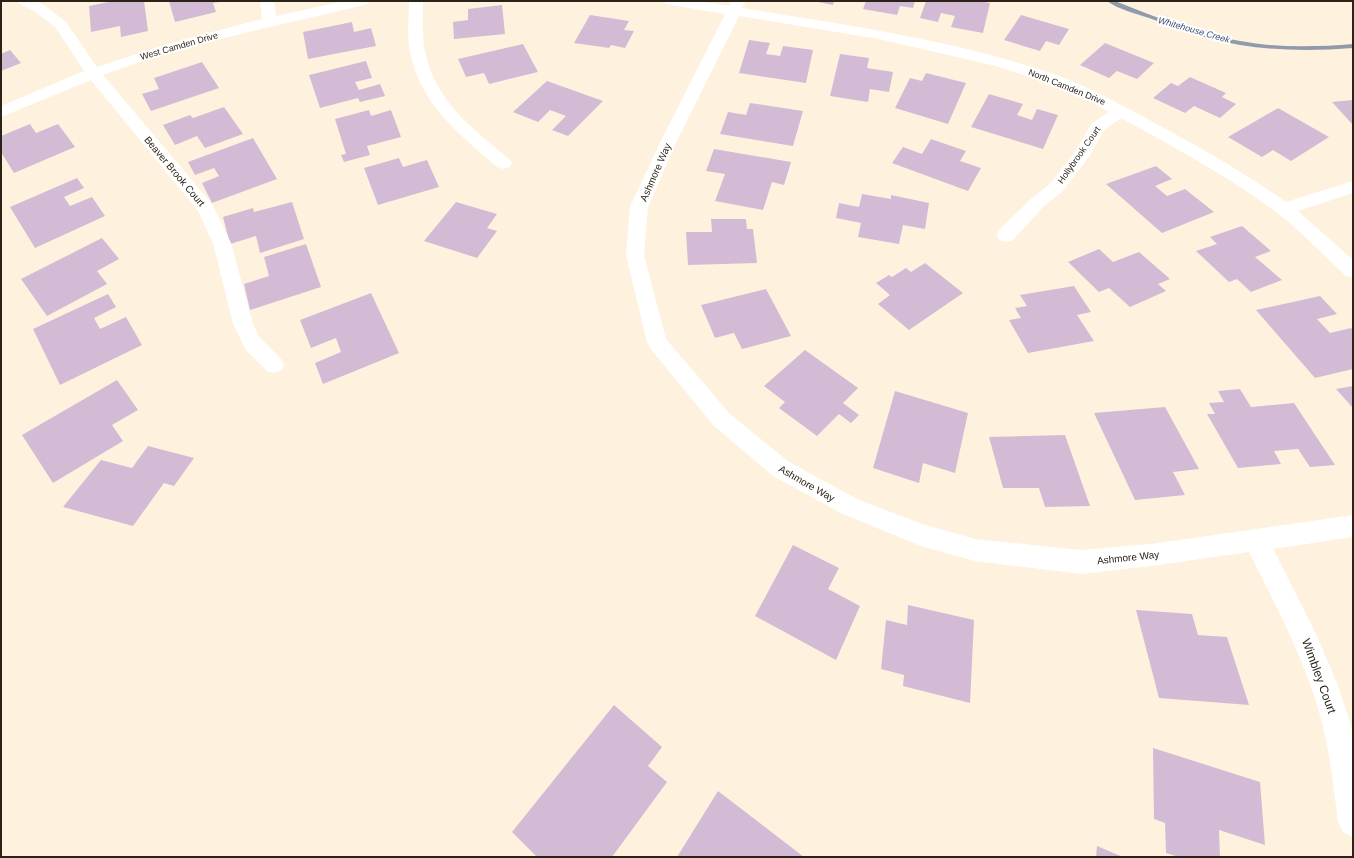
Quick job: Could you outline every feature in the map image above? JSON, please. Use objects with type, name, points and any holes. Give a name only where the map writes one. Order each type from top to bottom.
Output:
[{"type":"street","name":"Beaver Brook Court","points":[[24,1],[51,16],[61,25],[93,73],[206,208],[222,243],[243,324],[253,344],[274,365]]},
{"type":"street","points":[[267,1],[270,22]]},
{"type":"street","name":"West Camden Drive","points":[[1,112],[93,73],[174,46],[363,1]]},
{"type":"street","points":[[416,1],[417,46],[422,71],[429,90],[444,112],[503,164]]},
{"type":"street","points":[[671,1],[737,6]]},
{"type":"street","name":"North Camden Drive","points":[[737,6],[879,35],[1000,62],[1051,79],[1088,94],[1120,110],[1235,176],[1284,209],[1353,271]]},
{"type":"street","name":"Ashmore Way","points":[[737,6],[667,145],[639,207],[636,255],[642,287],[657,342],[722,420],[781,469],[851,508],[921,535],[975,550],[1081,562],[1151,555],[1353,526]]},
{"type":"street","name":"Hollybrook Court","points":[[1006,235],[1038,202],[1056,188],[1083,153],[1098,127],[1120,110]]},
{"type":"street","points":[[1284,209],[1353,187]]},
{"type":"street","name":"Wimbley Court","points":[[1255,539],[1303,630],[1331,706],[1342,750],[1353,822]]},
{"type":"building","points":[[114,1],[144,1],[148,31],[121,37],[120,26],[91,32],[89,6]]},
{"type":"building","points":[[169,1],[219,2],[213,3],[216,12],[175,22]]},
{"type":"building","points":[[813,1],[834,1],[833,5]]},
{"type":"building","points":[[866,1],[915,1],[913,8],[900,6],[897,15],[863,9]]},
{"type":"building","points":[[926,1],[978,1],[990,3],[983,33],[951,27],[955,16],[941,13],[938,22],[920,18]]},
{"type":"building","points":[[502,5],[505,34],[454,39],[453,22],[468,20],[468,9]]},
{"type":"building","points":[[590,15],[629,21],[624,30],[634,31],[625,48],[611,45],[609,48],[574,43]]},
{"type":"building","points":[[1021,15],[1069,29],[1059,45],[1046,41],[1040,51],[1004,40]]},
{"type":"building","points":[[352,22],[354,32],[371,28],[376,46],[308,59],[303,32]]},
{"type":"building","points":[[749,40],[770,43],[766,54],[780,56],[783,46],[813,50],[806,83],[739,73]]},
{"type":"building","points":[[1105,43],[1154,63],[1137,79],[1117,71],[1109,78],[1080,65]]},
{"type":"building","points":[[523,44],[538,72],[489,84],[484,73],[466,77],[458,59]]},
{"type":"building","points":[[10,50],[21,63],[1,71],[1,54]]},
{"type":"building","points":[[840,54],[869,58],[867,68],[893,72],[889,92],[870,89],[868,102],[830,96]]},
{"type":"building","points":[[366,61],[372,78],[355,82],[359,90],[380,84],[385,96],[360,102],[358,98],[320,108],[309,75]]},
{"type":"building","points":[[202,62],[219,88],[151,111],[142,94],[159,89],[154,78]]},
{"type":"building","points":[[926,73],[966,83],[948,124],[895,108],[910,78],[922,81]]},
{"type":"building","points":[[1190,77],[1226,93],[1222,97],[1236,104],[1220,118],[1194,106],[1185,113],[1153,98],[1171,83],[1178,86]]},
{"type":"building","points":[[547,81],[603,101],[568,136],[552,130],[566,116],[550,110],[538,122],[513,112]]},
{"type":"building","points":[[989,94],[1023,104],[1017,115],[1032,120],[1037,109],[1058,115],[1043,149],[971,127]]},
{"type":"building","points":[[1353,100],[1353,125],[1332,102]]},
{"type":"building","points":[[750,103],[803,111],[793,146],[720,134],[728,112],[746,115]]},
{"type":"building","points":[[224,107],[243,134],[205,148],[197,136],[175,145],[163,125],[190,115],[193,118]]},
{"type":"building","points":[[1278,108],[1329,137],[1291,161],[1273,150],[1262,157],[1228,137]]},
{"type":"building","points":[[369,110],[371,116],[391,110],[401,137],[367,146],[370,155],[344,162],[341,155],[346,154],[335,119]]},
{"type":"building","points":[[30,124],[36,133],[58,124],[75,147],[14,173],[1,152],[1,136]]},
{"type":"building","points":[[253,138],[277,179],[212,203],[202,183],[219,176],[214,168],[195,175],[188,162]]},
{"type":"building","points":[[931,139],[966,151],[960,161],[981,168],[968,191],[892,163],[903,147],[922,154]]},
{"type":"building","points":[[714,149],[791,162],[784,185],[772,182],[763,210],[715,201],[725,174],[706,171]]},
{"type":"building","points":[[399,158],[403,167],[427,160],[439,187],[378,205],[364,168]]},
{"type":"building","points":[[1156,166],[1172,179],[1155,186],[1167,196],[1185,189],[1214,212],[1162,233],[1106,184]]},
{"type":"building","points":[[77,178],[84,188],[64,197],[70,206],[92,197],[105,216],[35,248],[10,207]]},
{"type":"building","points":[[862,194],[891,199],[891,195],[929,203],[925,229],[903,225],[899,244],[858,237],[861,223],[836,218],[839,203],[859,207]]},
{"type":"building","points":[[292,202],[304,239],[260,253],[256,236],[230,244],[223,217],[253,208],[254,212]]},
{"type":"building","points":[[456,202],[497,214],[487,228],[497,231],[477,258],[424,241]]},
{"type":"building","points":[[711,219],[746,219],[747,229],[753,229],[757,263],[688,265],[686,232],[712,232]]},
{"type":"building","points":[[1242,226],[1271,251],[1255,257],[1282,280],[1251,292],[1237,279],[1229,282],[1196,251],[1217,244],[1210,237]]},
{"type":"building","points":[[102,238],[119,259],[97,271],[107,284],[47,316],[21,279]]},
{"type":"building","points":[[306,244],[321,287],[250,310],[244,284],[269,276],[264,257]]},
{"type":"building","points":[[1099,249],[1113,262],[1139,252],[1170,279],[1158,284],[1166,291],[1130,307],[1109,288],[1099,292],[1068,262]]},
{"type":"building","points":[[925,263],[963,293],[909,330],[878,304],[890,295],[876,283],[889,275],[892,277],[906,268],[911,272]]},
{"type":"building","points":[[1074,286],[1091,312],[1077,315],[1094,341],[1028,353],[1009,320],[1021,318],[1015,308],[1027,306],[1020,295]]},
{"type":"building","points":[[766,289],[791,336],[742,349],[734,333],[715,338],[701,305]]},
{"type":"building","points":[[371,293],[399,353],[323,384],[315,363],[341,352],[336,338],[311,348],[300,320]]},
{"type":"building","points":[[108,294],[116,307],[94,318],[100,329],[126,317],[142,345],[60,385],[33,329]]},
{"type":"building","points":[[1320,296],[1337,314],[1317,319],[1330,333],[1351,328],[1353,330],[1353,369],[1315,378],[1256,310]]},
{"type":"building","points":[[805,350],[858,388],[843,403],[859,415],[851,423],[839,414],[817,436],[779,408],[785,402],[764,386]]},
{"type":"building","points":[[117,380],[138,410],[112,425],[123,441],[53,483],[22,435]]},
{"type":"building","points":[[1353,386],[1353,408],[1336,389]]},
{"type":"building","points":[[1240,389],[1251,407],[1294,403],[1335,465],[1310,467],[1298,449],[1274,451],[1281,464],[1238,468],[1207,414],[1215,414],[1209,403],[1224,402],[1218,391]]},
{"type":"building","points":[[895,391],[968,413],[955,473],[923,463],[919,483],[873,468]]},
{"type":"building","points":[[1165,407],[1199,469],[1173,472],[1185,495],[1135,500],[1094,413]]},
{"type":"building","points":[[1065,435],[1090,506],[1045,507],[1039,488],[1003,488],[989,437]]},
{"type":"building","points":[[148,446],[194,458],[174,486],[164,483],[133,526],[63,507],[101,460],[132,468]]},
{"type":"building","points":[[793,545],[839,568],[828,589],[860,606],[836,660],[755,616]]},
{"type":"building","points":[[908,605],[974,620],[970,703],[903,686],[904,675],[881,669],[886,620],[907,625]]},
{"type":"building","points":[[1136,610],[1192,614],[1198,635],[1227,637],[1249,705],[1159,698]]},
{"type":"building","points":[[614,705],[662,747],[648,766],[667,782],[612,857],[537,857],[512,832]]},
{"type":"building","points":[[1153,748],[1260,782],[1265,845],[1219,830],[1220,857],[1179,857],[1166,853],[1165,823],[1154,819]]},
{"type":"building","points":[[718,791],[804,857],[677,857]]},
{"type":"building","points":[[1097,846],[1123,857],[1096,857]]},
{"type":"waterway","name":"Whitehouse Creek","points":[[1110,1],[1181,27],[1240,43],[1289,48],[1353,46]]}]
